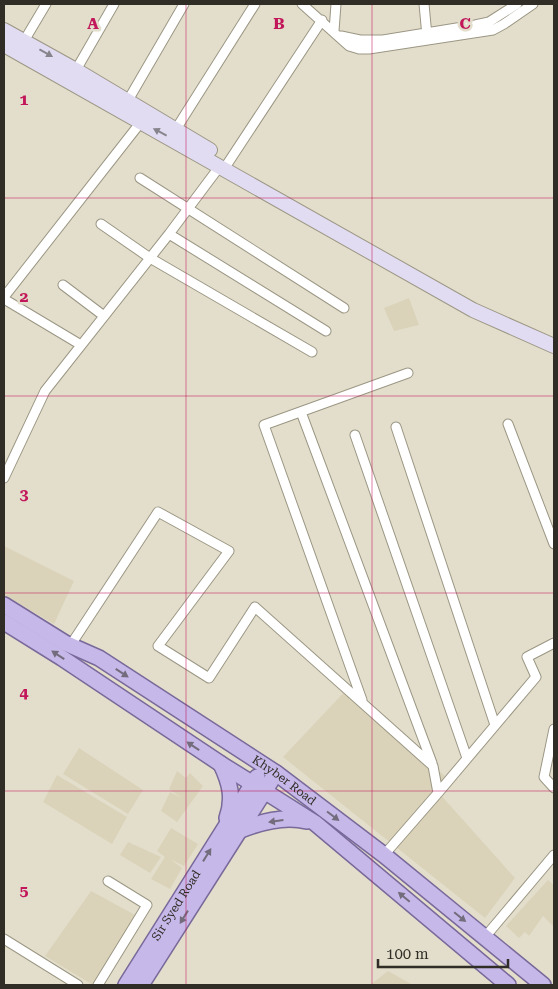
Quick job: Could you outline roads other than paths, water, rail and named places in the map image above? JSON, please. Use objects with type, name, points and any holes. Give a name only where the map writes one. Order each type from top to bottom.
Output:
[{"type":"main road","name":"Khyber Road","points":[[4,605],[70,646],[99,658],[271,769],[384,855],[543,985]]},
{"type":"main road","name":"Khyber Road","points":[[4,622],[62,658],[258,788],[315,823],[508,985]]},
{"type":"main road","points":[[221,764],[229,781],[231,829]]},
{"type":"main road","points":[[231,829],[271,769]]},
{"type":"main road","points":[[231,829],[295,818],[315,823]]},
{"type":"main road","name":"Sir Syed Road","points":[[126,985],[231,829]]},
{"type":"main road","name":"Sir Syed Road","points":[[142,985],[231,829]]},
{"type":"street","points":[[24,41],[46,4]]},
{"type":"street","points":[[76,70],[114,4]]},
{"type":"street","points":[[127,102],[184,4]]},
{"type":"street","points":[[176,129],[256,4]]},
{"type":"street","points":[[302,4],[349,46],[359,49],[369,49],[489,22],[517,4]]},
{"type":"street","points":[[336,4],[336,33]]},
{"type":"street","points":[[424,4],[427,36]]},
{"type":"street","points":[[427,36],[493,30],[533,4]]},
{"type":"street","points":[[4,478],[45,391],[188,209],[226,168],[322,20]]},
{"type":"street","points":[[4,30],[176,129],[222,158],[226,168]]},
{"type":"street","points":[[4,45],[226,168],[473,310],[554,346]]},
{"type":"street","points":[[81,345],[4,298],[141,122]]},
{"type":"street","points":[[140,178],[344,308]]},
{"type":"street","points":[[102,224],[150,258],[312,352]]},
{"type":"street","points":[[169,234],[326,331]]},
{"type":"street","points":[[63,285],[104,316]]},
{"type":"street","points":[[363,703],[264,425],[408,373]]},
{"type":"street","points":[[301,412],[433,766],[438,793]]},
{"type":"street","points":[[508,424],[554,544]]},
{"type":"street","points":[[396,427],[495,725]]},
{"type":"street","points":[[355,435],[468,758]]},
{"type":"street","points":[[70,646],[158,512],[229,551],[158,646],[209,678],[255,607],[433,766]]},
{"type":"street","points":[[384,855],[536,677],[527,657],[554,643]]},
{"type":"street","points":[[554,729],[544,777],[554,788]]},
{"type":"street","points":[[485,937],[554,855]]},
{"type":"street","points":[[98,985],[147,905],[108,881]]},
{"type":"street","points":[[4,939],[78,985]]}]
